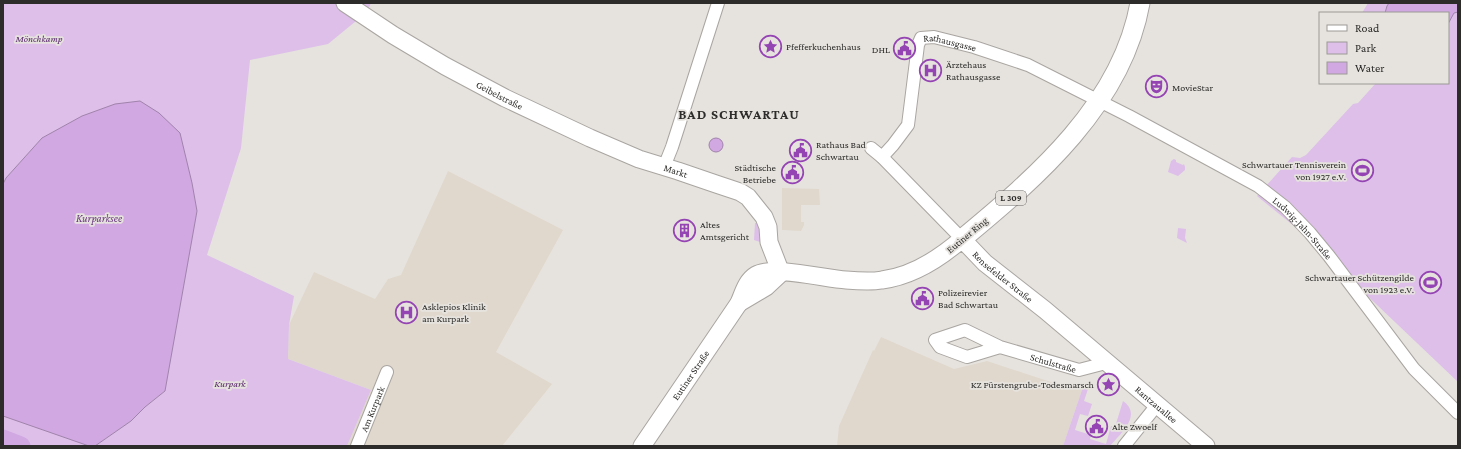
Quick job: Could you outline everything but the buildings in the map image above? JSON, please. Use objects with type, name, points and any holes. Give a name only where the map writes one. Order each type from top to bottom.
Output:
[{"type":"main road","name":"Geibelstraße","points":[[345,3],[393,35],[504,98],[590,138],[639,159],[664,167]]},
{"type":"main road","name":"Eutiner Ring","points":[[781,272],[805,273],[846,280],[881,280],[915,271],[941,257],[1026,185],[1083,125],[1112,78],[1126,49],[1138,15],[1140,3]]},
{"type":"main road","name":"Markt","points":[[664,167],[740,192],[748,198],[764,217],[768,227],[769,242],[781,272]]},
{"type":"main road","name":"Rensefelder Straße","points":[[962,239],[985,263],[1045,310],[1106,363]]},
{"type":"main road","name":"Eutiner Straße","points":[[642,446],[739,303],[766,287],[781,272]]},
{"type":"main road","name":"Rantzauallee","points":[[1106,363],[1206,446]]},
{"type":"street","name":"Markt","points":[[664,167],[672,147],[718,3]]},
{"type":"street","name":"Rathausgasse","points":[[882,157],[908,125],[918,45],[921,38],[934,37],[1005,56],[1048,74],[1098,100]]},
{"type":"street","name":"Ludwig-Jahn-Straße","points":[[1098,100],[1258,186],[1285,207],[1329,256],[1414,369],[1458,414]]},
{"type":"street","name":"Rensefelder Straße","points":[[871,148],[882,157],[962,239]]},
{"type":"street","name":"Schulstraße","points":[[1000,347],[1079,370],[1106,363]]},
{"type":"street","name":"Am Kurpark","points":[[357,446],[387,372]]},
{"type":"street","points":[[1124,446],[1157,405]]},
{"type":"shaded area","name":"Asklepios Klinik am Kurpark","points":[[448,171],[563,230],[496,352],[552,384],[502,446],[347,446],[371,390],[288,359],[289,325],[314,272],[375,299],[388,279],[401,275]]},
{"type":"shaded area","points":[[782,188],[819,189],[820,205],[801,205],[801,222],[804,222],[804,225],[801,231],[782,230]]},
{"type":"shaded area","points":[[881,337],[954,369],[987,361],[1060,385],[1076,384],[1083,387],[1063,446],[837,446],[839,426],[873,350],[874,351]]},
{"type":"green space","points":[[3,3],[371,3],[367,12],[328,44],[250,60],[241,148],[207,255],[294,296],[289,325],[288,359],[371,390],[347,446],[95,446],[131,421],[145,407],[165,391],[42,138],[6,178],[3,184]]},
{"type":"green space","points":[[1368,3],[1389,3],[1385,12],[1363,12]]},
{"type":"green space","points":[[1458,12],[1458,382],[1294,226],[1257,196],[1292,157],[1300,158],[1306,155],[1353,104],[1358,103],[1375,84],[1449,84],[1449,22],[1454,13]]},
{"type":"green space","points":[[1174,159],[1176,162],[1183,165],[1184,164],[1185,167],[1185,170],[1178,176],[1168,172],[1171,161]]},
{"type":"green space","points":[[755,223],[757,223],[760,228],[763,243],[754,240]]},
{"type":"green space","points":[[1178,228],[1186,229],[1185,238],[1187,243],[1177,238]]},
{"type":"green space","points":[[1083,387],[1088,389],[1084,401],[1092,404],[1088,416],[1080,414],[1075,430],[1091,435],[1090,439],[1106,444],[1111,426],[1115,427],[1123,401],[1129,406],[1131,412],[1128,424],[1110,446],[1063,446]]},
{"type":"green space","points":[[3,409],[94,446],[3,446]]},
{"type":"water","points":[[1389,3],[1458,3],[1458,12],[1454,13],[1449,22],[1449,12],[1385,12]]},
{"type":"water","name":"Kurparksee","points":[[140,101],[159,113],[180,133],[197,211],[165,391],[145,407],[131,421],[95,446],[89,446],[3,416],[3,184],[6,178],[42,138],[82,116],[115,104]]},
{"type":"water","points":[[713,138],[719,138],[723,142],[723,148],[719,152],[713,152],[709,148],[709,142]]},
{"type":"waterway","points":[[3,439],[21,446]]},
{"type":"place","name":"Pfefferkuchenhaus","points":[[771,46]]},
{"type":"place","name":"DHL","points":[[905,49]]},
{"type":"place","name":"Ärztehaus Rathausgasse","points":[[931,70]]},
{"type":"place","name":"MovieStar","points":[[1157,87]]},
{"type":"place","name":"Rathaus Bad Schwartau","points":[[800,150]]},
{"type":"place","name":"Schwartauer Tennisverein von 1927 e.V.","points":[[1362,170]]},
{"type":"place","name":"Städtische Betriebe","points":[[792,173]]},
{"type":"place","name":"Altes Amtsgericht","points":[[685,230]]},
{"type":"place","name":"Schwartauer Schützengilde von 1923 e.V.","points":[[1430,283]]},
{"type":"place","name":"Polizeirevier Bad Schwartau","points":[[923,298]]},
{"type":"place","name":"Asklepios Klinik am Kurpark","points":[[407,312]]},
{"type":"place","name":"KZ Fürstengrube-Todesmarsch","points":[[1109,384]]},
{"type":"place","name":"Alte Zwoelf","points":[[1096,426]]},
{"type":"district","name":"BAD SCHWARTAU","points":[[739,114]]},
{"type":"park label","name":"Mönchkamp","points":[[39,38]]},
{"type":"park label","name":"Kurpark","points":[[230,383]]}]
